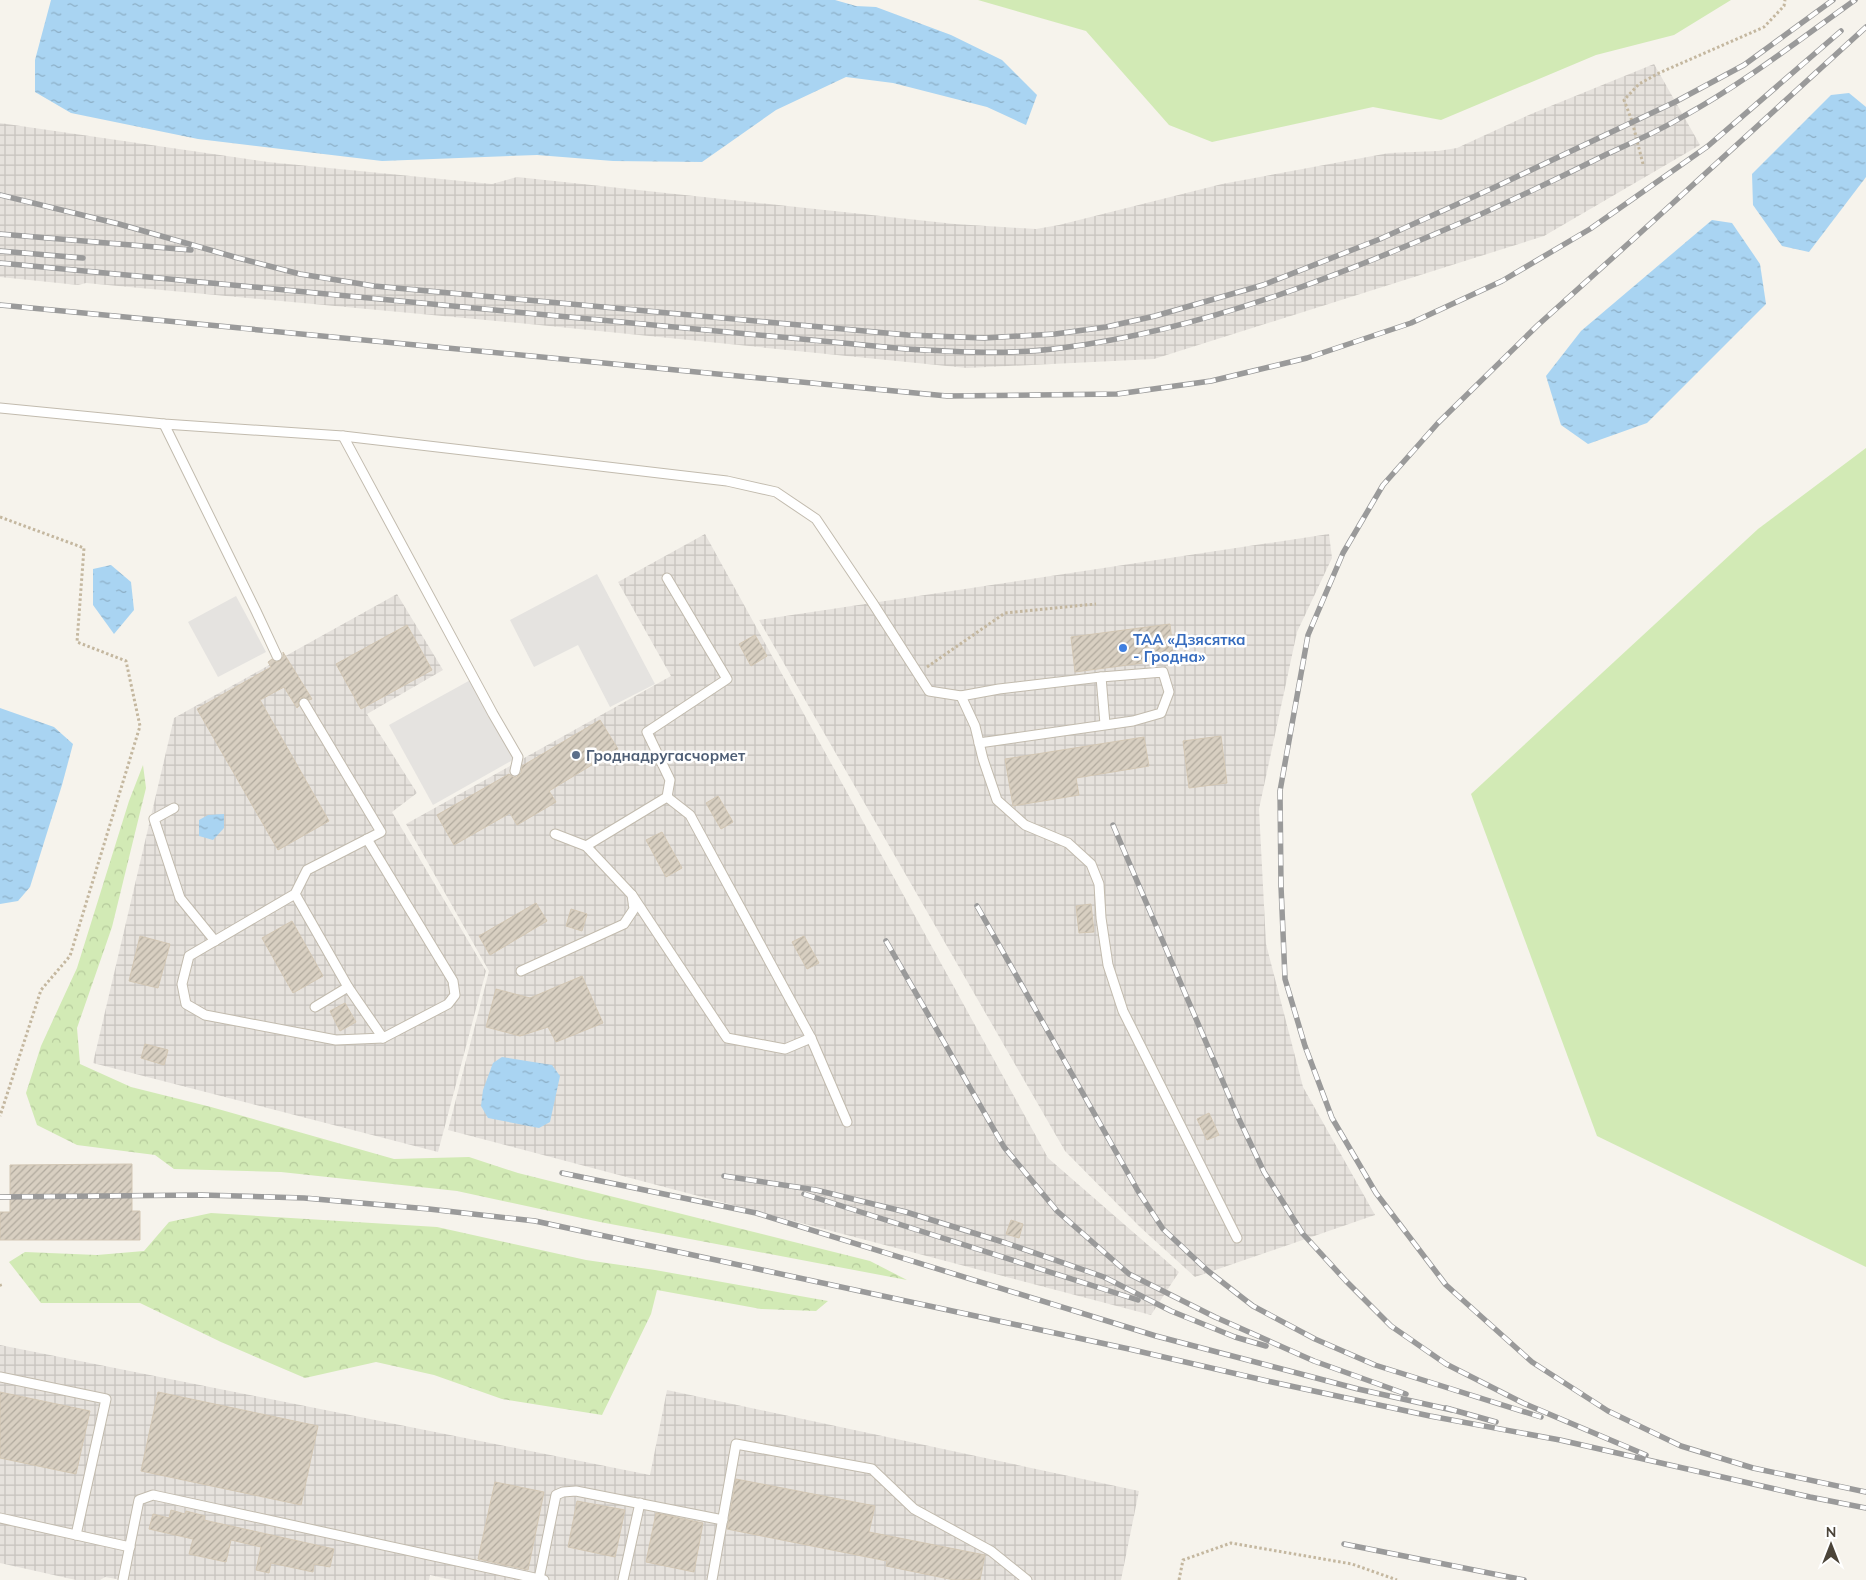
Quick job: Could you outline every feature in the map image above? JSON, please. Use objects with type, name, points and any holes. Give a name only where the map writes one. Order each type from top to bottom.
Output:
[{"type":"lane","points":[[0,408],[164,424],[343,436],[727,482],[776,492],[816,519],[929,691],[961,696],[999,689],[1163,672],[1169,692],[1161,713],[1132,721],[979,743]]},
{"type":"lane","points":[[164,424],[277,656]]},
{"type":"lane","points":[[343,436],[518,757],[515,772]]},
{"type":"lane","points":[[586,846],[667,797],[670,780],[647,732],[726,680],[668,578]]},
{"type":"lane","points":[[1101,677],[1105,724]]},
{"type":"lane","points":[[961,696],[975,726],[997,800],[1025,826],[1068,843],[1091,864],[1099,884],[1101,918],[1108,965],[1123,1011],[1237,1238]]},
{"type":"lane","points":[[304,703],[381,832],[367,839],[307,870],[295,894],[189,956],[182,984],[186,1004],[205,1015],[336,1040],[383,1038],[448,1004],[455,995],[453,981],[367,839]]},
{"type":"lane","points":[[667,797],[690,815],[811,1038],[847,1122]]},
{"type":"lane","points":[[174,808],[154,820],[180,898],[215,941]]},
{"type":"lane","points":[[555,834],[586,846],[632,895],[726,1038],[785,1049],[811,1038]]},
{"type":"lane","points":[[295,894],[348,987],[383,1038]]},
{"type":"lane","points":[[521,971],[624,924],[634,909],[632,895]]},
{"type":"lane","points":[[315,1007],[348,987]]},
{"type":"lane","points":[[0,1377],[106,1399],[76,1535]]},
{"type":"lane","points":[[712,1580],[736,1444],[872,1469],[914,1509],[990,1551],[1027,1580]]},
{"type":"lane","points":[[123,1580],[138,1500],[152,1495],[542,1580],[556,1495],[563,1492],[576,1491],[723,1520]]},
{"type":"lane","points":[[623,1580],[640,1503]]},
{"type":"lane","points":[[0,1518],[130,1547]]},
{"type":"path","points":[[1643,164],[1632,121],[1624,100],[1639,84],[1659,73],[1764,27],[1784,6],[1785,0]]},
{"type":"path","points":[[0,517],[84,548],[77,642],[126,661],[140,726],[70,956],[41,990],[0,1116]]},
{"type":"path","points":[[918,674],[1005,613],[1096,604]]},
{"type":"path","points":[[1179,1580],[1183,1560],[1231,1543],[1352,1564],[1397,1580]]},
{"type":"shaded area","points":[[1654,64],[1700,145],[1544,236],[1154,359],[967,368],[529,324],[86,283],[78,285],[0,277],[0,123],[268,162],[492,184],[517,177],[955,224],[1036,229],[1059,225],[1222,184],[1389,153],[1438,151],[1457,148],[1531,114]]},
{"type":"shaded area","points":[[705,534],[1048,1158],[1179,1272],[1151,1315],[448,1130],[489,971],[406,824],[671,676],[618,582]]},
{"type":"shaded area","points":[[1329,534],[1332,558],[1297,632],[1259,809],[1266,944],[1303,1087],[1375,1215],[1195,1277],[1140,1227],[1065,1151],[759,620]]},
{"type":"shaded area","points":[[597,574],[655,684],[610,707],[578,645],[534,667],[510,620]]},
{"type":"shaded area","points":[[397,594],[443,670],[367,714],[417,793],[392,812],[486,971],[438,1152],[93,1063],[174,718]]},
{"type":"shaded area","points":[[236,596],[266,652],[218,677],[188,622]]},
{"type":"shaded area","points":[[474,678],[518,757],[433,805],[389,725]]},
{"type":"shaded area","points":[[0,1345],[650,1475],[667,1390],[1139,1491],[1121,1580],[452,1580],[430,1575],[429,1580],[122,1580],[105,1577],[100,1580],[76,1580],[0,1563]]},
{"type":"green space","points":[[978,0],[1731,0],[1674,35],[1596,55],[1441,120],[1373,107],[1212,142],[1169,125],[1086,31]]},
{"type":"green space","points":[[1866,448],[1866,1267],[1597,1136],[1471,794],[1758,529]]},
{"type":"green space","points":[[143,765],[146,788],[112,927],[77,1028],[80,1064],[131,1087],[211,1107],[394,1159],[469,1157],[518,1173],[870,1261],[907,1280],[600,1222],[457,1191],[281,1172],[174,1169],[155,1155],[77,1145],[37,1125],[26,1093],[41,1046],[77,968],[129,801]]},
{"type":"green space","points":[[211,1213],[437,1227],[586,1260],[655,1270],[828,1301],[816,1311],[761,1309],[657,1290],[651,1314],[602,1415],[502,1399],[434,1375],[376,1362],[305,1378],[221,1342],[140,1303],[41,1303],[9,1262],[25,1252],[97,1255],[144,1251],[169,1222]]},
{"type":"water","points":[[51,0],[835,0],[856,6],[876,7],[951,35],[1002,60],[1037,95],[1026,125],[987,107],[893,83],[846,77],[776,110],[702,162],[613,161],[537,155],[382,161],[198,139],[71,113],[35,92],[35,60]]},
{"type":"water","points":[[1849,93],[1866,107],[1866,177],[1809,252],[1782,246],[1753,205],[1752,174],[1831,95]]},
{"type":"water","points":[[1712,220],[1732,223],[1760,264],[1766,304],[1647,423],[1588,444],[1561,425],[1546,376],[1581,331]]},
{"type":"water","points":[[111,565],[131,582],[134,610],[114,634],[93,605],[93,569]]},
{"type":"water","points":[[0,708],[54,727],[73,744],[30,887],[18,901],[0,904]]},
{"type":"water","points":[[224,814],[224,828],[213,840],[199,836],[199,820],[208,815]]},
{"type":"water","points":[[502,1057],[552,1065],[560,1076],[550,1122],[539,1128],[488,1118],[481,1106],[483,1090],[493,1063]]},
{"type":"building","name":"ТАА «Дзясятка - Гродна»","points":[[1170,624],[1174,659],[1075,672],[1071,637]]},
{"type":"building","points":[[407,625],[432,670],[361,709],[336,664]]},
{"type":"building","points":[[755,635],[767,656],[751,666],[739,644]]},
{"type":"building","points":[[283,652],[312,699],[300,698],[297,708],[284,687],[260,700],[329,821],[278,850],[197,709],[271,667],[268,662],[272,659],[276,662],[280,661],[283,657]]},
{"type":"building","points":[[600,720],[618,749],[549,791],[556,802],[517,825],[510,813],[454,845],[437,815],[509,774],[517,777],[521,773],[522,766]]},
{"type":"building","points":[[1221,736],[1227,783],[1189,788],[1183,741]]},
{"type":"building","points":[[1144,737],[1149,766],[1076,778],[1079,795],[1013,806],[1005,759]]},
{"type":"building","points":[[718,796],[733,822],[721,829],[706,803]]},
{"type":"building","points":[[662,832],[682,868],[666,877],[646,840]]},
{"type":"building","points":[[536,903],[547,921],[490,955],[479,936]]},
{"type":"building","points":[[1091,904],[1094,932],[1079,933],[1076,906]]},
{"type":"building","points":[[571,909],[587,914],[582,931],[566,926]]},
{"type":"building","points":[[292,921],[323,976],[293,993],[262,938]]},
{"type":"building","points":[[140,936],[170,944],[158,988],[129,981]]},
{"type":"building","points":[[804,936],[819,963],[807,969],[792,942]]},
{"type":"building","points":[[582,976],[603,1023],[556,1042],[548,1027],[520,1036],[486,1027],[496,989],[530,998]]},
{"type":"building","points":[[345,1003],[356,1022],[340,1031],[330,1011]]},
{"type":"building","points":[[145,1044],[168,1050],[164,1065],[141,1058]]},
{"type":"building","points":[[1209,1113],[1219,1135],[1207,1140],[1197,1119]]},
{"type":"building","points":[[132,1164],[132,1211],[140,1211],[140,1240],[0,1240],[0,1212],[10,1212],[10,1165]]},
{"type":"building","points":[[1011,1220],[1023,1224],[1019,1238],[1006,1234]]},
{"type":"building","points":[[0,1392],[90,1411],[76,1474],[0,1458]]},
{"type":"building","points":[[158,1392],[318,1426],[301,1505],[141,1471]]},
{"type":"building","points":[[736,1479],[875,1506],[869,1532],[985,1555],[980,1580],[954,1580],[886,1566],[887,1561],[727,1529]]},
{"type":"building","points":[[495,1482],[544,1492],[528,1570],[478,1559]]},
{"type":"building","points":[[577,1501],[625,1510],[615,1557],[568,1547]]},
{"type":"building","points":[[171,1510],[185,1514],[186,1511],[205,1516],[204,1520],[334,1549],[330,1567],[314,1564],[313,1572],[271,1563],[269,1573],[256,1570],[261,1547],[231,1540],[226,1562],[189,1554],[193,1539],[149,1529],[153,1514],[169,1518]]},
{"type":"building","points":[[656,1513],[703,1523],[694,1572],[646,1562]]},
{"type":"railway","points":[[0,195],[119,224],[300,274],[374,286],[908,335],[984,338],[1055,334],[1106,327],[1155,316],[1263,285],[1380,239],[1675,102],[1744,65],[1833,0]]},
{"type":"railway","points":[[0,263],[906,349],[1003,352],[1061,348],[1168,328],[1221,313],[1326,278],[1429,237],[1645,137],[1674,121],[1750,75],[1855,0]]},
{"type":"railway","points":[[1866,27],[1538,325],[1438,423],[1383,485],[1343,553],[1308,635],[1280,791],[1281,886],[1285,979],[1305,1046],[1332,1118],[1376,1193],[1446,1285],[1532,1362],[1608,1411],[1681,1446],[1753,1468],[1866,1492]]},
{"type":"railway","points":[[0,305],[947,396],[1117,394],[1211,381],[1307,358],[1411,323],[1502,281],[1590,229],[1708,146],[1841,31]]},
{"type":"railway","points":[[0,234],[191,250]]},
{"type":"railway","points":[[0,251],[83,258]]},
{"type":"railway","points":[[1113,825],[1238,1117],[1264,1172],[1303,1234],[1391,1326],[1446,1364],[1523,1403],[1646,1455]]},
{"type":"railway","points":[[977,906],[1138,1191],[1163,1229],[1208,1271],[1253,1306],[1315,1339],[1375,1365],[1541,1417]]},
{"type":"railway","points":[[886,941],[1004,1147],[1057,1211],[1129,1274],[1215,1317],[1314,1361],[1406,1394]]},
{"type":"railway","points":[[562,1173],[756,1213],[1156,1336],[1358,1389],[1452,1410]]},
{"type":"railway","points":[[724,1176],[816,1190],[906,1212],[1006,1243],[1104,1277],[1171,1311],[1235,1337],[1266,1346]]},
{"type":"railway","points":[[804,1194],[1138,1300]]},
{"type":"railway","points":[[0,1197],[202,1195],[304,1198],[535,1221],[1129,1349],[1272,1382],[1430,1416],[1560,1440],[1866,1508]]},
{"type":"railway","points":[[1446,1408],[1496,1422]]},
{"type":"railway","points":[[1344,1544],[1524,1580]]},
{"type":"place","name":"ТАА «Дзясятка - Гродна»","points":[[1123,648]]},
{"type":"place","name":"Гроднадругасчормет","points":[[576,755]]}]
